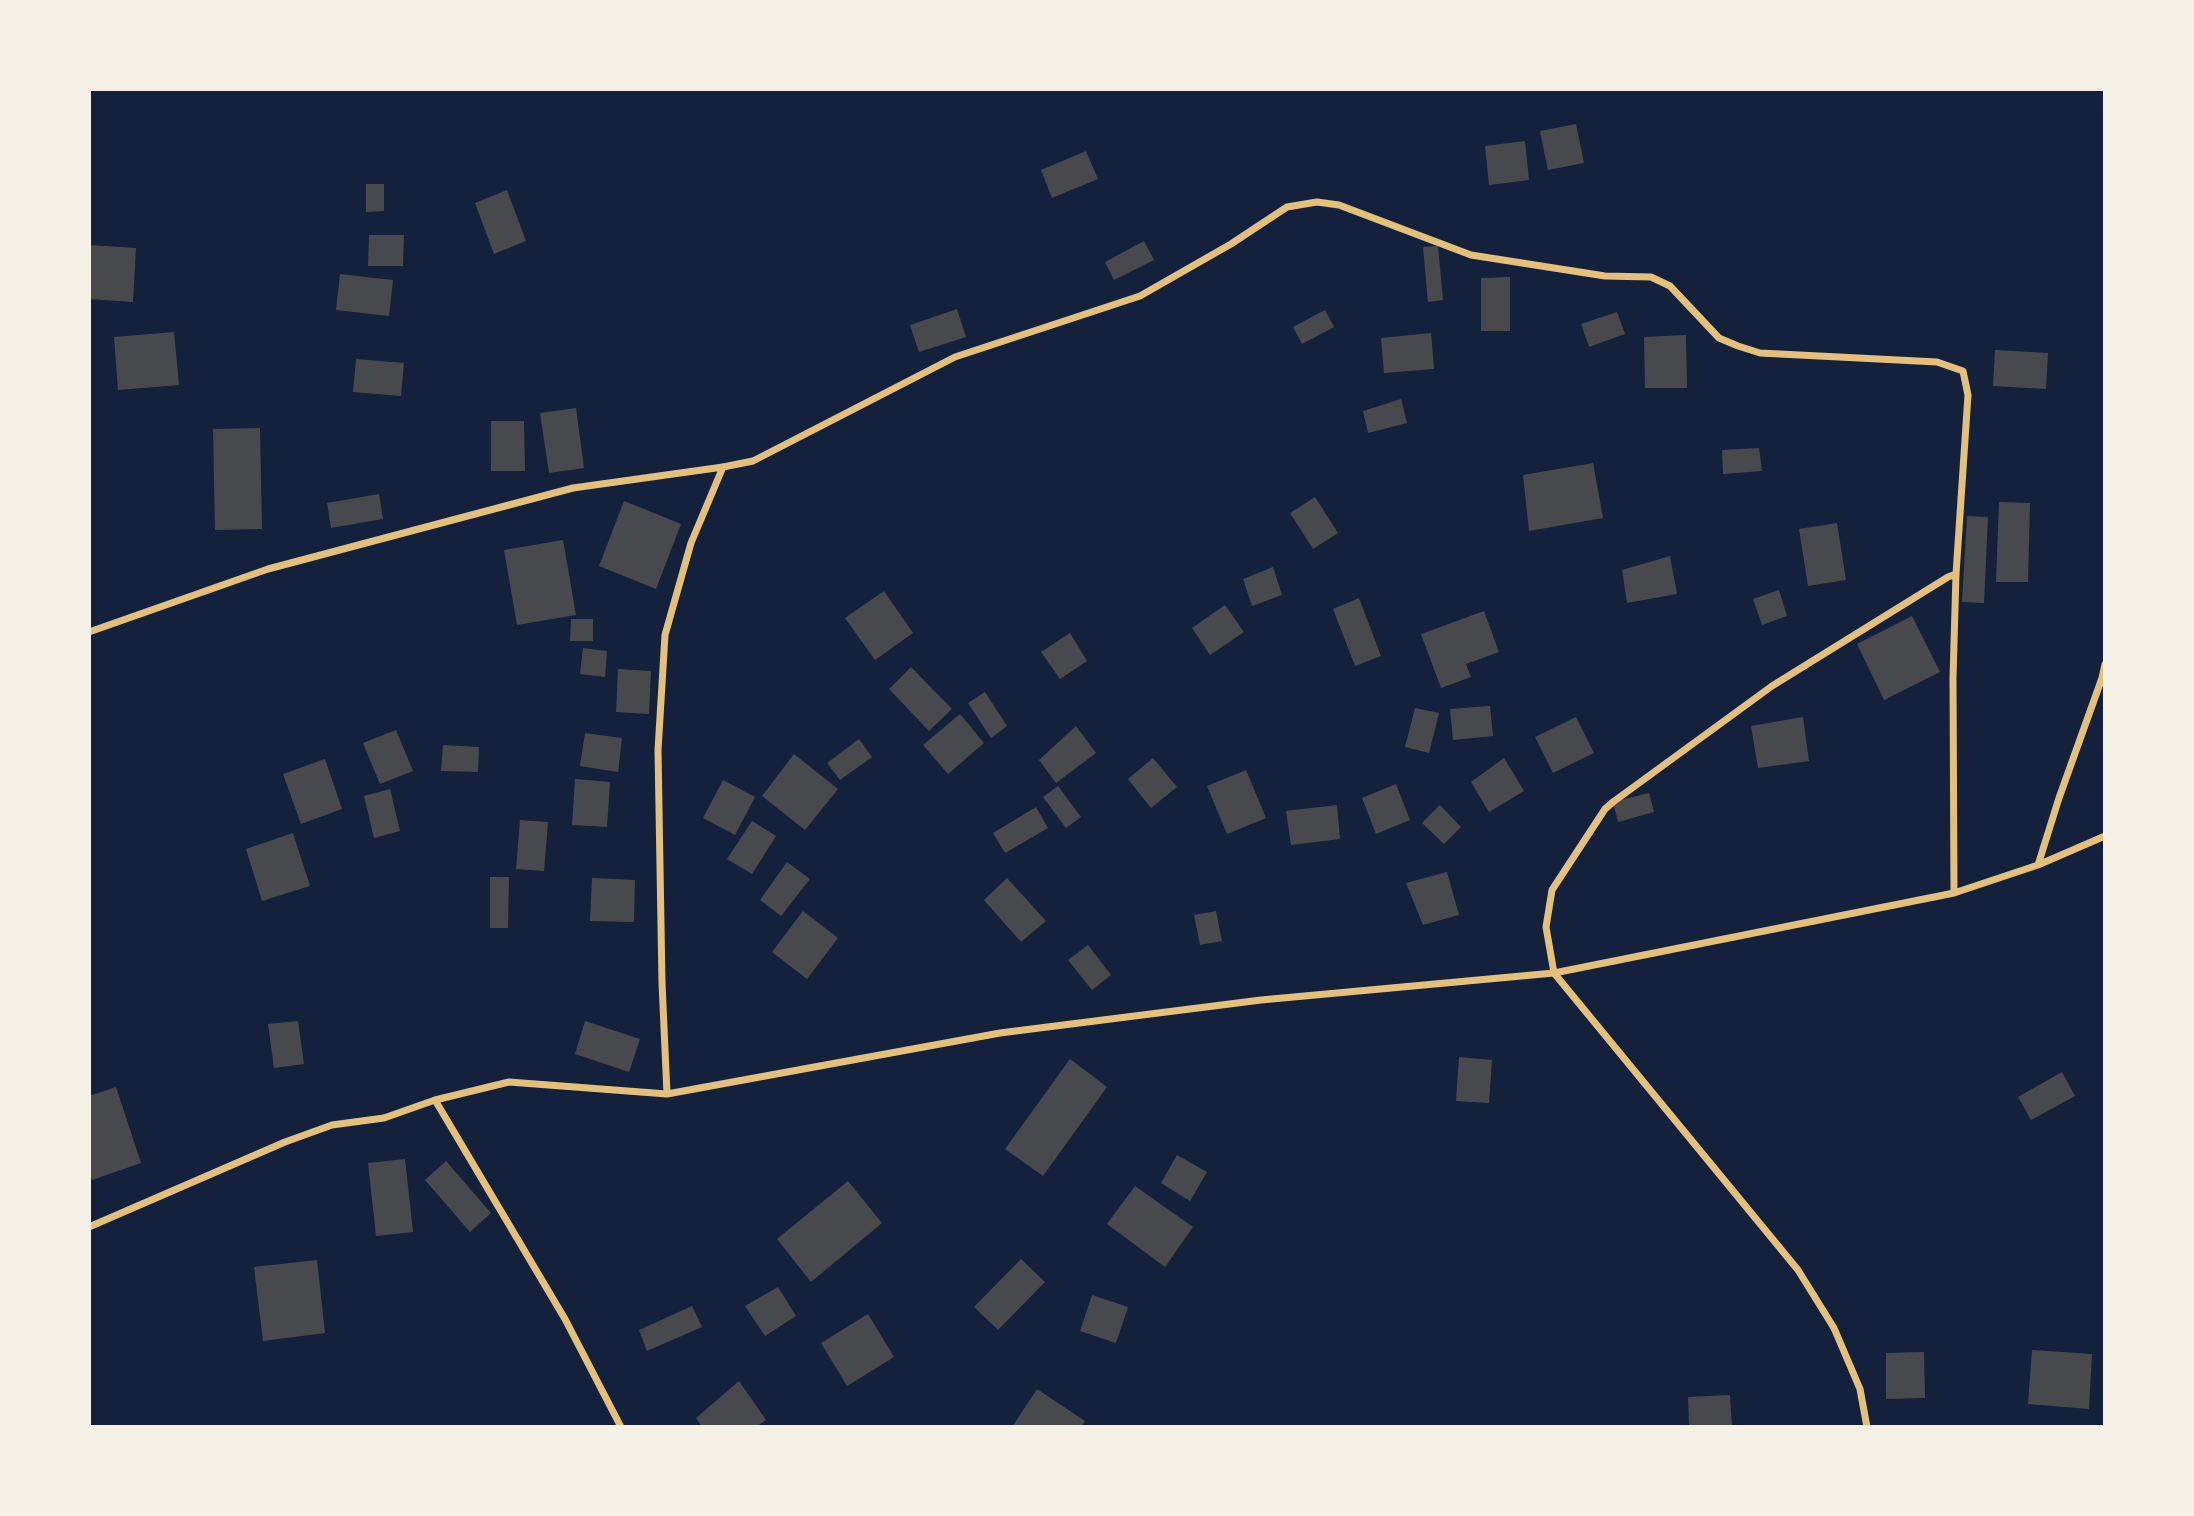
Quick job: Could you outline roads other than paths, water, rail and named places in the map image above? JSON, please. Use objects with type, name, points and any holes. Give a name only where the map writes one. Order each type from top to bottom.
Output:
[{"type":"street","points":[[89,632],[268,569],[573,488],[723,467],[753,460],[955,357],[1140,296],[1231,244],[1287,207],[1317,202],[1339,205],[1471,255],[1605,275],[1651,277],[1670,286],[1719,338],[1760,352],[1937,362],[1963,371],[1968,395],[1956,574],[1953,678],[1954,893]]},
{"type":"street","points":[[667,1094],[658,750],[665,635],[691,543],[723,467]]},
{"type":"street","points":[[1867,1427],[1860,1389],[1834,1328],[1798,1270],[1554,972],[1546,927],[1552,890],[1605,809],[1772,686],[1956,574]]},
{"type":"street","points":[[2038,865],[2105,664]]},
{"type":"street","points":[[89,1227],[285,1142],[332,1125],[384,1118],[435,1100],[509,1082],[667,1094],[1000,1033],[1261,1000],[1554,972],[1954,893],[2038,865],[2105,836]]},
{"type":"street","points":[[435,1100],[565,1319],[621,1427]]}]
